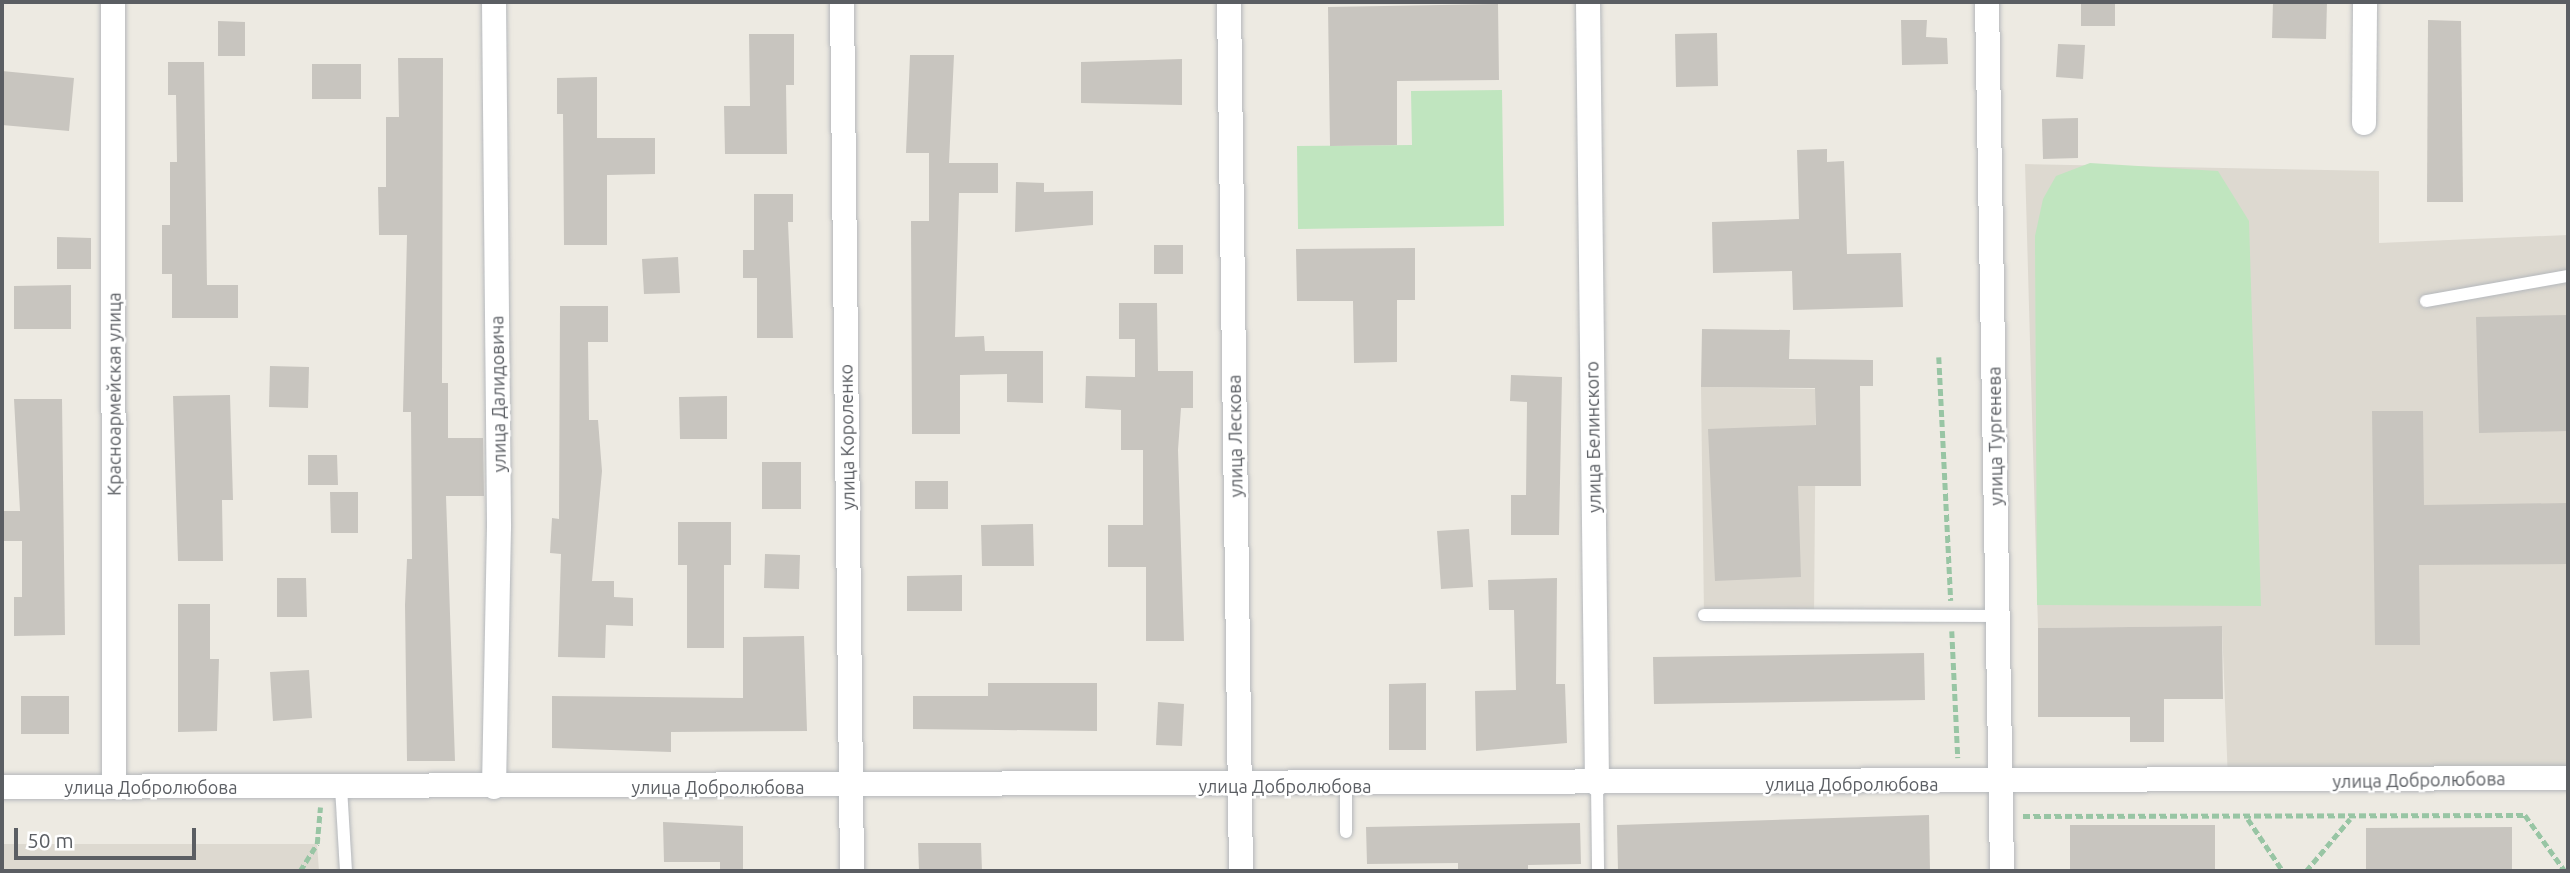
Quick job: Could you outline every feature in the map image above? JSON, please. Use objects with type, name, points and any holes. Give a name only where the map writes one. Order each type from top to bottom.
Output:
[{"type":"street","name":"Красноармейская улица","points":[[113,2],[114,786]]},
{"type":"street","name":"улица Далидовича","points":[[494,2],[499,527],[494,787]]},
{"type":"street","name":"улица Короленко","points":[[842,2],[852,871]]},
{"type":"street","name":"улица Лескова","points":[[1229,2],[1241,871]]},
{"type":"street","name":"улица Белинского","points":[[1588,2],[1597,784]]},
{"type":"street","name":"улица Тургенева","points":[[1987,2],[2002,871]]},
{"type":"street","points":[[2364,123],[2365,2]]},
{"type":"street","name":"улица Добролюбова","points":[[2,787],[1241,786],[2568,778]]},
{"type":"lane","points":[[2426,301],[2568,276]]},
{"type":"lane","points":[[1704,615],[1998,616]]},
{"type":"lane","name":"улица Белинского","points":[[1597,784],[1598,871]]},
{"type":"lane","points":[[1346,785],[1346,832]]},
{"type":"lane","points":[[331,787],[346,871]]},
{"type":"path","points":[[1939,357],[1959,783]]},
{"type":"path","points":[[300,871],[317,844],[331,787]]},
{"type":"path","points":[[2002,816],[2350,819],[2525,815],[2565,871]]},
{"type":"path","points":[[2248,818],[2283,871]]},
{"type":"path","points":[[2306,871],[2350,819]]},
{"type":"shaded area","points":[[2025,164],[2379,171],[2379,243],[2568,235],[2568,776],[2228,781],[2222,626],[2038,628]]},
{"type":"shaded area","points":[[1701,387],[1816,389],[1814,615],[1704,615]]},
{"type":"shaded area","points":[[2,844],[317,844],[319,871],[2,871]]},
{"type":"green space","points":[[1502,90],[1504,226],[1298,229],[1297,146],[1412,145],[1411,91]]},
{"type":"green space","points":[[2090,163],[2218,171],[2249,221],[2261,606],[2037,605],[2035,236],[2043,199],[2056,176]]},
{"type":"building","points":[[2081,2],[2115,2],[2115,26],[2081,26]]},
{"type":"building","points":[[2273,2],[2327,2],[2326,39],[2272,38]]},
{"type":"building","points":[[1498,4],[1499,80],[1397,81],[1397,145],[1330,146],[1328,7]]},
{"type":"building","points":[[1901,20],[1927,20],[1926,37],[1947,38],[1948,64],[1902,65]]},
{"type":"building","points":[[2428,20],[2461,21],[2463,202],[2427,202]]},
{"type":"building","points":[[218,21],[245,22],[245,56],[218,56]]},
{"type":"building","points":[[1717,33],[1718,86],[1676,87],[1675,34]]},
{"type":"building","points":[[749,34],[794,34],[794,85],[786,85],[787,154],[725,154],[724,106],[750,106]]},
{"type":"building","points":[[2058,44],[2085,45],[2083,79],[2056,77]]},
{"type":"building","points":[[910,55],[954,55],[949,163],[998,163],[998,193],[959,193],[955,337],[984,336],[985,351],[1043,351],[1043,403],[1007,402],[1007,374],[960,375],[960,434],[912,434],[911,221],[929,221],[929,153],[906,153]]},
{"type":"building","points":[[398,58],[443,58],[442,383],[448,383],[448,438],[483,438],[484,496],[446,496],[455,761],[407,761],[405,605],[407,559],[412,559],[411,412],[403,412],[407,235],[379,235],[378,187],[386,187],[386,117],[399,117]]},
{"type":"building","points":[[1182,59],[1182,105],[1081,103],[1081,62]]},
{"type":"building","points":[[168,62],[204,62],[207,285],[238,285],[238,318],[172,318],[172,274],[162,274],[162,225],[170,225],[170,162],[177,162],[176,95],[168,95]]},
{"type":"building","points":[[312,64],[361,64],[361,99],[312,99]]},
{"type":"building","points":[[2,71],[74,78],[69,131],[2,125]]},
{"type":"building","points":[[597,77],[597,138],[655,138],[655,174],[607,175],[607,245],[564,245],[563,114],[557,114],[557,78]]},
{"type":"building","points":[[2078,118],[2078,158],[2043,159],[2042,119]]},
{"type":"building","points":[[1827,149],[1827,162],[1844,161],[1847,254],[1901,253],[1903,307],[1793,310],[1792,271],[1713,273],[1712,222],[1799,219],[1797,150]]},
{"type":"building","points":[[1016,182],[1044,183],[1044,192],[1093,191],[1093,225],[1015,232]]},
{"type":"building","points":[[754,194],[793,194],[793,222],[788,222],[793,338],[757,338],[757,278],[743,278],[743,250],[754,250]]},
{"type":"building","points":[[57,237],[91,238],[91,269],[57,269]]},
{"type":"building","points":[[1154,245],[1183,245],[1183,274],[1154,274]]},
{"type":"building","points":[[1415,248],[1415,300],[1397,300],[1397,362],[1354,363],[1353,301],[1297,301],[1296,249]]},
{"type":"building","points":[[678,257],[680,293],[644,294],[642,259]]},
{"type":"building","points":[[71,285],[71,329],[14,329],[14,286]]},
{"type":"building","points":[[1119,303],[1157,303],[1158,371],[1193,371],[1193,408],[1181,408],[1178,450],[1184,641],[1146,641],[1146,567],[1108,567],[1108,525],[1143,525],[1143,450],[1121,450],[1121,410],[1085,408],[1086,376],[1135,377],[1135,339],[1119,339]]},
{"type":"building","points":[[560,306],[608,306],[608,342],[588,342],[589,420],[598,420],[602,471],[592,581],[614,581],[614,597],[633,598],[633,626],[606,625],[605,658],[558,657],[561,554],[550,553],[552,518],[559,519]]},
{"type":"building","points":[[2568,315],[2568,431],[2479,433],[2476,317]]},
{"type":"building","points":[[1702,329],[1790,330],[1789,359],[1873,360],[1873,386],[1860,386],[1861,486],[1798,486],[1801,577],[1715,581],[1708,429],[1816,425],[1815,388],[1701,387]]},
{"type":"building","points":[[270,366],[309,367],[308,408],[269,407]]},
{"type":"building","points":[[1511,375],[1562,377],[1559,535],[1511,535],[1511,495],[1526,495],[1527,402],[1510,401]]},
{"type":"building","points":[[230,395],[233,500],[222,500],[223,561],[178,561],[173,396]]},
{"type":"building","points":[[727,396],[727,439],[680,439],[679,397]]},
{"type":"building","points":[[14,399],[62,399],[65,635],[14,636],[14,597],[22,597],[22,541],[2,541],[2,511],[20,511]]},
{"type":"building","points":[[2372,411],[2423,411],[2424,505],[2568,503],[2568,564],[2419,565],[2420,645],[2375,645]]},
{"type":"building","points":[[308,455],[337,455],[338,485],[308,485]]},
{"type":"building","points":[[762,462],[801,462],[801,509],[762,509]]},
{"type":"building","points":[[915,481],[948,481],[948,509],[915,509]]},
{"type":"building","points":[[330,492],[358,492],[358,533],[331,533]]},
{"type":"building","points":[[678,522],[731,522],[731,565],[724,565],[724,648],[687,648],[687,565],[678,565]]},
{"type":"building","points":[[1033,524],[1034,566],[982,566],[981,525]]},
{"type":"building","points":[[1469,529],[1473,587],[1441,589],[1437,531]]},
{"type":"building","points":[[765,554],[800,555],[799,589],[764,588]]},
{"type":"building","points":[[962,575],[962,611],[907,611],[907,576]]},
{"type":"building","points":[[277,578],[306,578],[307,617],[277,617]]},
{"type":"building","points":[[1557,578],[1556,684],[1565,684],[1567,743],[1476,751],[1475,691],[1516,690],[1514,610],[1489,610],[1488,580]]},
{"type":"building","points":[[178,604],[210,604],[210,659],[219,659],[217,731],[178,732]]},
{"type":"building","points":[[2222,626],[2223,699],[2164,699],[2164,742],[2130,742],[2130,717],[2038,717],[2038,628]]},
{"type":"building","points":[[804,636],[807,731],[671,732],[671,752],[552,748],[552,696],[743,698],[743,637]]},
{"type":"building","points":[[1924,653],[1925,700],[1654,704],[1653,657]]},
{"type":"building","points":[[309,670],[312,718],[273,721],[270,672]]},
{"type":"building","points":[[988,683],[1097,683],[1097,731],[913,729],[913,696],[988,696]]},
{"type":"building","points":[[1426,683],[1426,750],[1389,750],[1389,684]]},
{"type":"building","points":[[21,696],[69,696],[69,734],[21,734]]},
{"type":"building","points":[[1158,702],[1184,704],[1182,746],[1156,745]]},
{"type":"building","points":[[1929,815],[1930,871],[1618,871],[1617,825]]},
{"type":"building","points":[[663,822],[743,826],[743,871],[720,871],[720,862],[664,862]]},
{"type":"building","points":[[1580,823],[1581,864],[1528,865],[1528,871],[1458,871],[1458,863],[1367,864],[1366,827]]},
{"type":"building","points":[[2070,825],[2215,825],[2215,871],[2070,871]]},
{"type":"building","points":[[2512,827],[2512,871],[2366,871],[2366,828]]},
{"type":"building","points":[[918,843],[981,843],[982,871],[919,871]]}]
